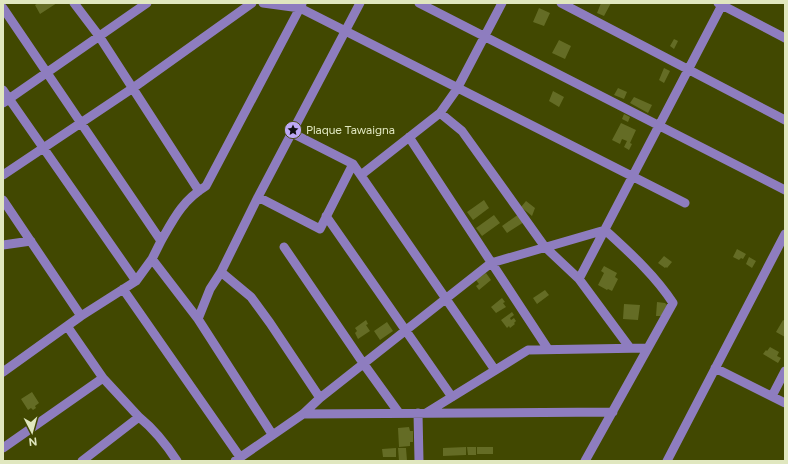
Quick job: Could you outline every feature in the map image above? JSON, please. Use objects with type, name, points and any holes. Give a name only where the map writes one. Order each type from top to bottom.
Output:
[{"type":"street","points":[[74,3],[99,36],[199,191]]},
{"type":"street","points":[[6,101],[147,3]]},
{"type":"street","points":[[3,175],[133,88],[252,3]]},
{"type":"street","points":[[263,3],[301,6],[345,32],[684,203]]},
{"type":"street","points":[[198,319],[210,289],[221,272],[258,197],[360,3]]},
{"type":"street","points":[[420,3],[785,190]]},
{"type":"street","points":[[360,175],[440,113],[457,89],[502,3]]},
{"type":"street","points":[[561,3],[785,120]]},
{"type":"street","points":[[579,279],[689,70],[721,4],[785,38]]},
{"type":"street","points":[[3,372],[81,316],[136,281],[152,259],[181,207],[206,186],[301,6]]},
{"type":"street","points":[[3,8],[161,241]]},
{"type":"street","points":[[3,90],[6,101],[43,148],[136,281]]},
{"type":"street","points":[[440,113],[462,132],[545,247],[579,279],[630,348]]},
{"type":"street","points":[[292,133],[353,164],[494,370]]},
{"type":"street","points":[[409,137],[548,349]]},
{"type":"street","points":[[258,197],[320,229],[353,164]]},
{"type":"street","points":[[3,200],[81,316]]},
{"type":"street","points":[[326,216],[452,397]]},
{"type":"street","points":[[123,289],[237,459],[303,414],[363,363],[491,263],[605,230]]},
{"type":"street","points":[[585,461],[673,303],[646,270],[605,230]]},
{"type":"street","points":[[667,461],[785,234]]},
{"type":"street","points":[[3,245],[31,241]]},
{"type":"street","points":[[284,247],[399,413]]},
{"type":"street","points":[[152,259],[198,319],[272,434]]},
{"type":"street","points":[[221,272],[251,298],[270,323],[320,398]]},
{"type":"street","points":[[68,326],[103,378],[139,417],[152,428],[167,445],[177,461]]},
{"type":"street","points":[[422,413],[452,397],[528,350],[647,348]]},
{"type":"street","points":[[715,368],[785,403]]},
{"type":"street","points":[[772,396],[785,371]]},
{"type":"street","points":[[3,448],[103,378]]},
{"type":"street","points":[[303,414],[613,412]]},
{"type":"street","points":[[419,461],[422,413]]},
{"type":"street","points":[[82,461],[139,417]]},
{"type":"building","points":[[38,3],[57,3],[40,14],[35,5]]},
{"type":"building","points":[[601,3],[611,3],[604,16],[597,13]]},
{"type":"building","points":[[539,8],[550,13],[544,26],[533,22]]},
{"type":"building","points":[[674,39],[678,41],[674,49],[670,46]]},
{"type":"building","points":[[559,40],[571,46],[565,59],[552,53]]},
{"type":"building","points":[[664,68],[670,71],[664,83],[659,80]]},
{"type":"building","points":[[618,88],[627,92],[624,99],[614,95]]},
{"type":"building","points":[[553,91],[564,97],[559,107],[549,101]]},
{"type":"building","points":[[634,97],[652,105],[648,113],[630,103]]},
{"type":"building","points":[[624,114],[630,117],[628,122],[622,119]]},
{"type":"building","points":[[621,123],[636,130],[630,143],[632,144],[629,150],[624,147],[627,141],[622,139],[620,144],[612,140]]},
{"type":"building","points":[[484,200],[489,208],[473,220],[467,212]]},
{"type":"building","points":[[526,201],[535,208],[532,216],[521,207]]},
{"type":"building","points":[[519,214],[524,222],[507,233],[502,226]]},
{"type":"building","points":[[494,215],[500,223],[482,236],[476,228]]},
{"type":"building","points":[[737,249],[746,254],[743,259],[741,258],[739,260],[733,257]]},
{"type":"building","points":[[664,256],[672,262],[667,268],[658,263]]},
{"type":"building","points":[[749,257],[756,261],[752,268],[746,264]]},
{"type":"building","points":[[604,266],[617,273],[615,277],[618,279],[612,291],[598,285],[604,273],[601,271]]},
{"type":"building","points":[[486,273],[491,280],[479,290],[476,286],[479,284],[476,280]]},
{"type":"building","points":[[545,290],[549,295],[537,304],[533,298]]},
{"type":"building","points":[[502,298],[506,307],[496,313],[491,307]]},
{"type":"building","points":[[657,302],[665,303],[667,305],[661,316],[656,316]]},
{"type":"building","points":[[624,304],[640,305],[638,320],[623,319]]},
{"type":"building","points":[[512,312],[514,315],[510,318],[511,320],[514,318],[516,321],[510,328],[509,326],[507,328],[501,320]]},
{"type":"building","points":[[366,320],[368,324],[366,325],[370,331],[358,339],[355,333],[357,331],[355,328]]},
{"type":"building","points":[[783,320],[785,321],[785,337],[776,332]]},
{"type":"building","points":[[387,322],[393,331],[380,340],[374,331]]},
{"type":"building","points":[[770,347],[779,352],[777,356],[781,358],[778,363],[763,354]]},
{"type":"building","points":[[32,392],[39,403],[33,410],[31,408],[28,410],[21,399]]},
{"type":"building","points":[[409,427],[410,431],[413,431],[413,442],[410,442],[410,446],[399,447],[398,428]]},
{"type":"building","points":[[466,447],[466,455],[443,456],[443,448]]},
{"type":"building","points":[[467,447],[476,447],[476,455],[468,455]]},
{"type":"building","points":[[477,447],[493,447],[493,454],[477,454]]},
{"type":"building","points":[[396,448],[396,457],[383,457],[382,449]]},
{"type":"building","points":[[398,448],[406,448],[407,461],[399,461]]},
{"type":"place","name":"Plaque Tawaigna","points":[[293,130]]}]
